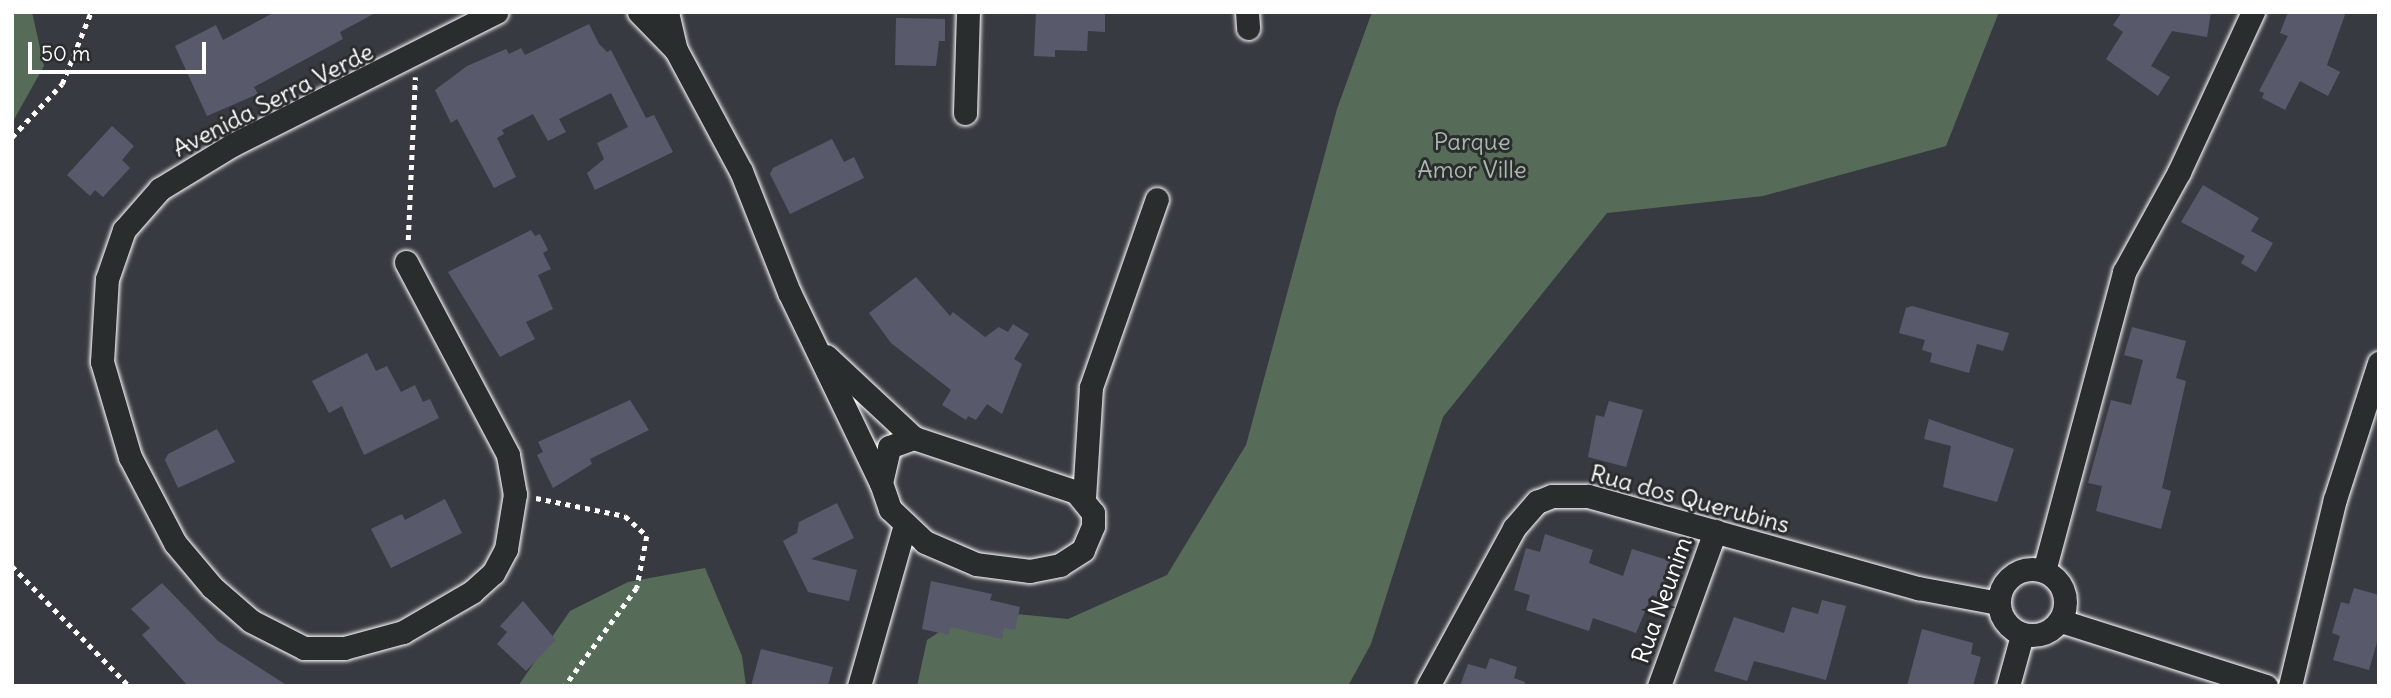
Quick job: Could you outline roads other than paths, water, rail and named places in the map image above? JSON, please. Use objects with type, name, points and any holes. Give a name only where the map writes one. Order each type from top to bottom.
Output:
[{"type":"street","name":"Avenida Serra Verde","points":[[407,262],[508,455],[514,494],[506,549],[493,573],[472,592],[403,632],[344,649],[303,648],[251,621],[212,587],[175,543],[130,457],[102,362],[107,279],[124,230],[160,189],[232,145],[416,55],[496,12]]},
{"type":"street","points":[[639,12],[676,50]]},
{"type":"street","points":[[667,12],[676,50],[741,171],[789,292],[881,483],[890,509],[905,524],[950,556],[1030,571],[1060,565],[1083,550],[1093,526],[1093,513],[1084,498],[1091,387],[1157,199]]},
{"type":"street","points":[[965,113],[968,12]]},
{"type":"street","points":[[2045,571],[2124,272],[2179,173],[2253,12]]},
{"type":"street","points":[[818,349],[914,438],[1084,498]]},
{"type":"street","points":[[2290,686],[2335,499],[2379,363]]},
{"type":"street","points":[[881,483],[889,447],[914,438]]},
{"type":"street","name":"Rua dos Querubins","points":[[1428,686],[1514,528],[1537,502],[1552,496],[1588,496],[1918,588],[1998,603]]},
{"type":"street","points":[[859,686],[905,524]]},
{"type":"street","name":"Rua Neunim","points":[[1660,686],[1715,531]]},
{"type":"street","points":[[2028,569],[2045,571],[2060,583],[2066,601],[2061,621],[2044,634],[2022,635],[2005,623],[1998,603],[2001,587],[2012,575],[2028,569]]},
{"type":"street","points":[[2061,621],[2266,686]]},
{"type":"street","points":[[2008,686],[2022,635]]},
{"type":"park label","name":"Parque Amor Ville","points":[[1472,156]]}]
